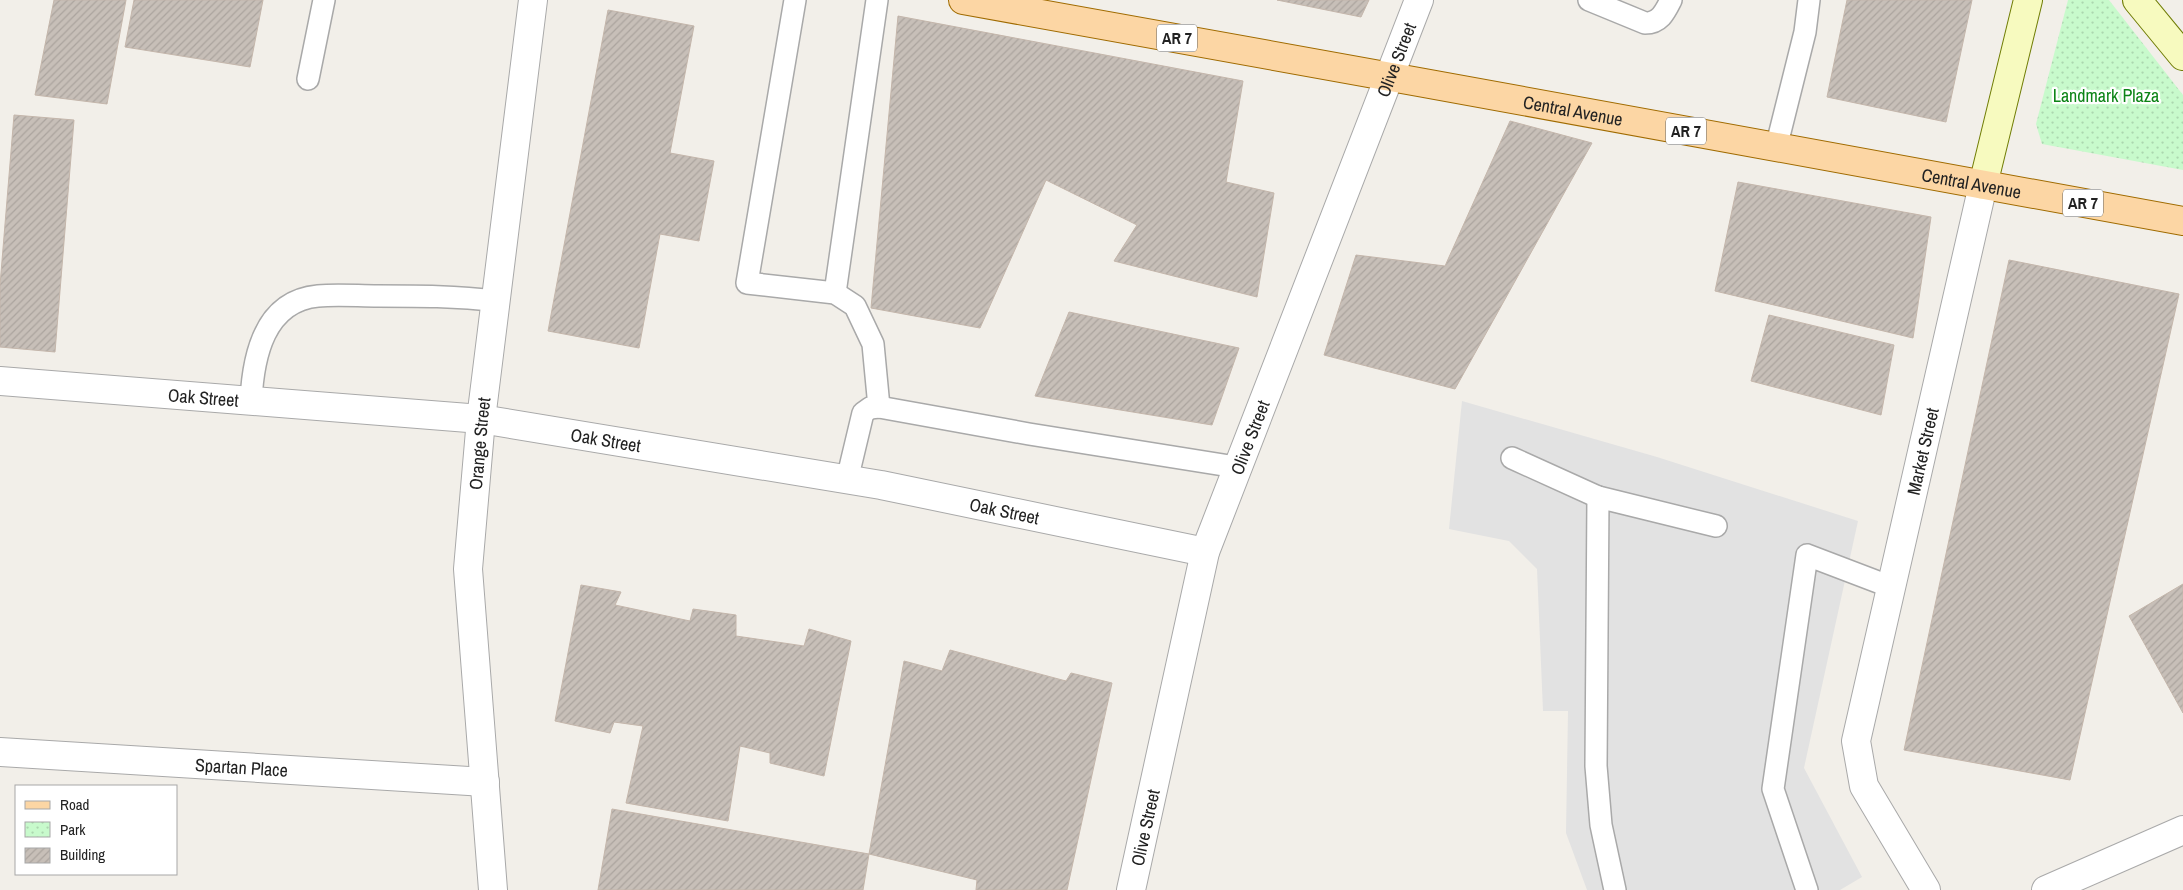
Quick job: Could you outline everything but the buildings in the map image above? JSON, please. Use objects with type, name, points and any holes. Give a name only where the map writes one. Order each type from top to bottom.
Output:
[{"type":"main road","name":"Central Avenue","points":[[963,0],[1390,75],[2183,222]]},
{"type":"street","name":"Orange Street","points":[[493,890],[468,569],[481,419],[533,0]]},
{"type":"street","name":"Olive Street","points":[[1131,890],[1205,552],[1236,467],[1419,0]]},
{"type":"street","name":"Market Street","points":[[1926,890],[1864,786],[1856,741],[1983,185],[2028,0]]},
{"type":"street","points":[[2137,0],[2183,56]]},
{"type":"street","name":"Oak Street","points":[[0,381],[481,419],[847,480],[1205,552]]},
{"type":"street","name":"Spartan Place","points":[[0,752],[485,782]]},
{"type":"street","points":[[2046,890],[2183,830]]},
{"type":"lane","points":[[308,79],[324,0]]},
{"type":"lane","points":[[795,0],[747,283],[835,293],[855,306],[873,344],[880,407]]},
{"type":"lane","points":[[835,293],[877,0]]},
{"type":"lane","points":[[1589,0],[1645,23],[1653,23],[1664,15],[1671,0]]},
{"type":"lane","points":[[1776,148],[1805,32],[1809,0]]},
{"type":"lane","points":[[251,401],[253,370],[260,344],[272,321],[292,304],[316,296],[451,296],[496,300]]},
{"type":"lane","points":[[847,480],[863,413],[870,408],[880,407],[1029,434],[1236,467]]},
{"type":"lane","points":[[1512,458],[1598,497],[1716,526]]},
{"type":"lane","points":[[1598,497],[1596,766],[1601,825],[1615,890]]},
{"type":"lane","points":[[1807,890],[1773,789],[1807,555],[1891,586]]},
{"type":"green space","name":"Landmark Plaza","points":[[2068,0],[2109,0],[2183,95],[2183,170],[2042,144],[2036,124]]},
{"type":"shaded area","points":[[1462,401],[1657,457],[1858,521],[1804,768],[1862,877],[1840,890],[1587,890],[1566,833],[1568,711],[1543,711],[1537,569],[1509,541],[1449,529]]}]
